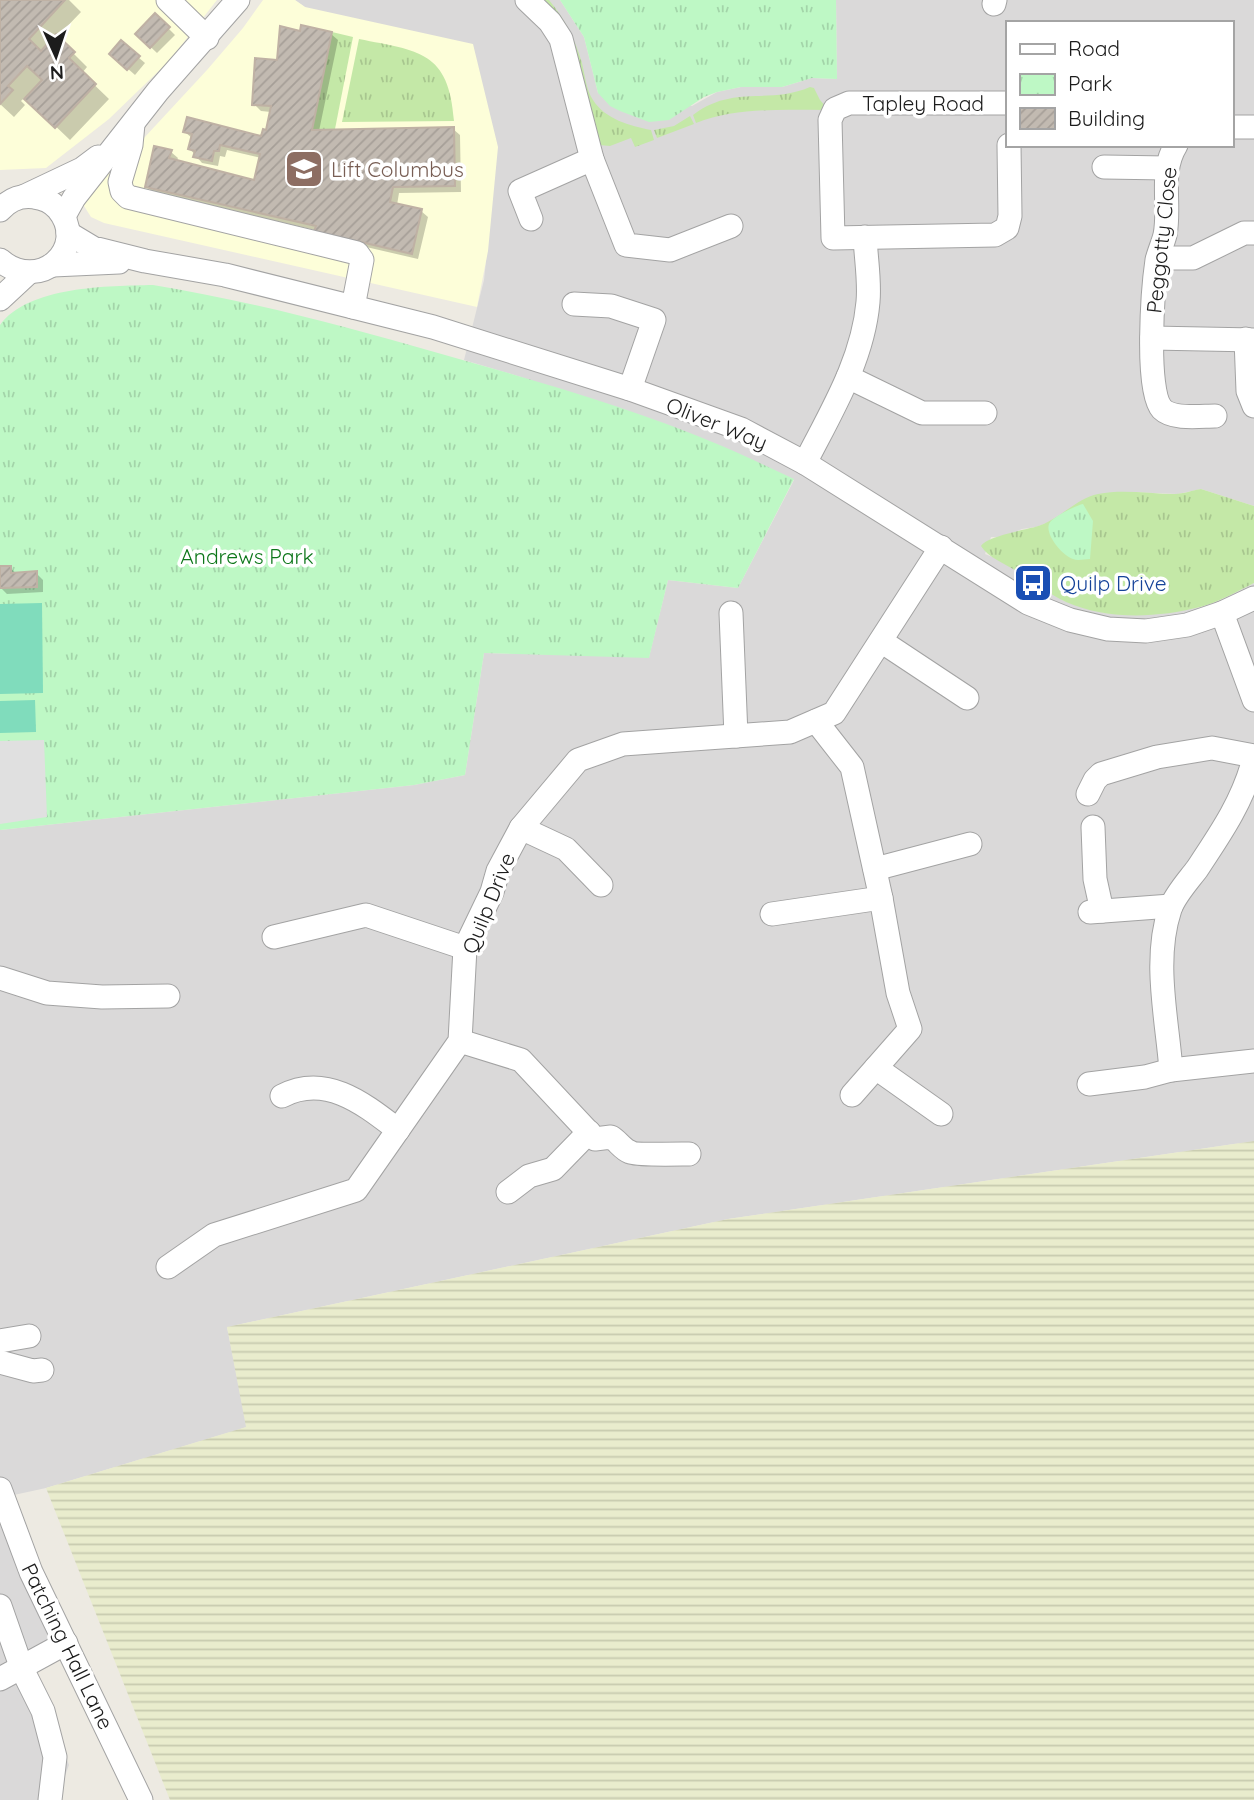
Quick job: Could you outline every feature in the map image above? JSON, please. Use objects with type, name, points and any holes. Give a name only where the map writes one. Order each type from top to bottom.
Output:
[{"type":"street","points":[[168,0],[206,38]]},
{"type":"street","points":[[0,260],[17,271],[28,273],[46,270],[61,257],[66,245],[66,225],[74,198],[158,91],[238,0]]},
{"type":"street","points":[[527,0],[550,23],[561,39],[592,159],[626,245],[670,250],[731,226]]},
{"type":"street","name":"Tapley Road","points":[[1006,103],[849,103],[835,108],[830,120],[832,238],[995,234],[1007,228],[1010,216],[1009,147]]},
{"type":"street","points":[[1233,127],[1254,127]]},
{"type":"street","points":[[10,199],[82,169],[128,131]]},
{"type":"street","points":[[128,131],[131,145],[120,182],[122,191],[128,197],[357,253],[362,260],[353,307]]},
{"type":"street","name":"Peggotty Close","points":[[1175,147],[1167,168],[1167,219],[1153,293],[1153,392],[1163,410],[1174,415],[1215,416]]},
{"type":"street","points":[[531,219],[520,191],[592,159]]},
{"type":"street","points":[[1104,167],[1167,168]]},
{"type":"street","points":[[10,199],[41,198],[54,205],[66,225]]},
{"type":"street","name":"Oliver Way","points":[[66,225],[93,248],[145,261],[225,275],[433,327],[631,389],[741,429],[805,463],[1028,603],[1083,623],[1108,629],[1146,631],[1187,625],[1254,598]]},
{"type":"street","points":[[1158,258],[1193,258],[1244,233],[1254,233]]},
{"type":"street","points":[[805,463],[848,377],[863,337],[869,300],[865,237]]},
{"type":"street","name":"Oliver Way","points":[[52,265],[145,261]]},
{"type":"street","points":[[0,299],[28,273]]},
{"type":"street","points":[[574,304],[611,306],[654,320],[631,389]]},
{"type":"street","name":"Peggotty Close","points":[[1152,338],[1250,339]]},
{"type":"street","points":[[1250,339],[1248,391],[1254,406]]},
{"type":"street","points":[[848,377],[922,413],[985,413]]},
{"type":"street","name":"Quilp Drive","points":[[460,1041],[466,948],[492,892],[498,871],[521,828],[578,760],[623,744],[790,732],[834,713],[941,547]]},
{"type":"street","points":[[731,613],[736,736]]},
{"type":"street","points":[[1222,613],[1254,700]]},
{"type":"street","points":[[881,641],[967,698]]},
{"type":"street","points":[[816,721],[852,767],[881,898],[898,993],[910,1029],[852,1095]]},
{"type":"street","points":[[1088,794],[1101,774],[1157,757],[1212,748],[1254,757],[1247,786],[1228,822],[1171,906],[1162,940],[1171,1070]]},
{"type":"street","points":[[1093,827],[1096,911],[1171,906]]},
{"type":"street","name":"Quilp Drive","points":[[521,828],[566,849],[601,885]]},
{"type":"street","points":[[875,869],[970,844]]},
{"type":"street","points":[[772,915],[881,898]]},
{"type":"street","points":[[274,937],[366,915],[466,948]]},
{"type":"street","points":[[0,978],[47,993],[102,997],[168,996]]},
{"type":"street","points":[[169,1267],[214,1235],[356,1190],[460,1041],[522,1060],[592,1135],[611,1138],[638,1155],[656,1152],[689,1154]]},
{"type":"street","points":[[1089,1084],[1145,1077],[1171,1070],[1254,1061]]},
{"type":"street","points":[[876,1068],[941,1114]]},
{"type":"street","points":[[282,1096],[312,1087],[331,1089],[350,1096],[398,1130]]},
{"type":"street","points":[[508,1192],[529,1176],[552,1169],[592,1135]]},
{"type":"street","points":[[0,1341],[29,1336]]},
{"type":"street","points":[[0,1362],[33,1371],[42,1370]]},
{"type":"street","name":"Patching Hall Lane","points":[[0,1489],[31,1572],[141,1800]]},
{"type":"street","points":[[0,1606],[22,1669],[43,1711],[55,1757],[50,1800]]},
{"type":"street","points":[[0,1679],[66,1643]]},
{"type":"shaded area","points":[[0,0],[217,0],[169,61],[109,119],[46,168],[0,170]]},
{"type":"shaded area","name":"Lift Columbus","points":[[263,0],[295,0],[305,7],[473,44],[498,147],[488,251],[477,307],[104,223],[91,217],[84,206],[89,192],[207,70]]},
{"type":"shaded area","points":[[295,0],[560,0],[584,37],[598,93],[692,106],[717,92],[741,87],[782,87],[812,78],[837,79],[836,0],[1254,0],[1254,506],[1201,489],[1178,494],[1130,492],[1036,527],[1022,529],[1003,537],[991,537],[985,554],[1000,560],[1064,601],[1105,613],[1154,614],[1201,607],[1254,583],[1254,1141],[728,1219],[227,1327],[247,1427],[46,1488],[0,1498],[0,830],[414,785],[465,775],[484,653],[649,657],[668,580],[738,588],[794,480],[521,377],[464,360],[484,280],[492,204],[305,7]]},
{"type":"shaded area","points":[[44,740],[47,817],[0,824],[0,741]]},
{"type":"shaded area","points":[[1254,1141],[1254,1800],[170,1800],[46,1488],[246,1427],[227,1327],[728,1219]]},
{"type":"shaded area","points":[[0,1515],[62,1656],[34,1671],[69,1765],[56,1800],[0,1800]]},
{"type":"green space","points":[[540,0],[549,0],[569,30],[579,54],[589,92],[598,107],[619,121],[651,130],[654,140],[635,147],[631,138],[610,146],[599,145]]},
{"type":"green space","points":[[560,0],[836,0],[837,79],[812,78],[782,87],[741,87],[717,92],[704,97],[669,120],[649,122],[610,106],[598,93],[584,37]]},
{"type":"green space","points":[[332,32],[353,37],[335,129],[312,130]]},
{"type":"green space","points":[[359,39],[414,52],[438,67],[451,98],[454,121],[342,122]]},
{"type":"green space","points":[[814,88],[826,110],[744,112],[696,123],[693,115],[722,100],[780,95]]},
{"type":"green space","points":[[690,116],[694,124],[657,138],[654,130],[674,126]]},
{"type":"green space","name":"Andrews Park","points":[[153,285],[297,315],[545,384],[687,432],[794,479],[738,588],[668,580],[649,658],[484,653],[465,775],[414,785],[0,830],[0,325],[13,312],[49,295],[93,288]]},
{"type":"green space","points":[[1201,489],[1254,506],[1254,583],[1221,600],[1200,607],[1150,615],[1115,614],[1082,608],[1054,596],[993,558],[981,546],[997,537],[1043,524],[1082,500],[1098,494],[1175,494]]},
{"type":"green space","points":[[1083,504],[1093,521],[1090,559],[1077,560],[1060,550],[1048,529],[1054,518]]},
{"type":"green space","points":[[42,603],[43,693],[0,694],[0,604]]},
{"type":"green space","points":[[35,700],[36,732],[0,733],[0,701]]},
{"type":"building","points":[[0,0],[65,0],[29,39],[41,51],[56,34],[75,52],[69,58],[96,84],[55,128],[24,99],[42,80],[27,66],[8,86],[13,90],[0,104]]},
{"type":"building","points":[[155,13],[170,27],[150,48],[135,34]]},
{"type":"building","points":[[301,25],[332,32],[312,130],[454,127],[455,186],[393,187],[390,202],[422,209],[412,254],[314,231],[316,226],[145,187],[154,146],[172,150],[169,158],[254,180],[260,154],[220,145],[219,151],[214,151],[212,161],[193,157],[195,151],[188,149],[192,134],[183,132],[187,117],[261,136],[263,129],[266,130],[271,106],[252,105],[255,58],[277,60],[280,26],[300,31]]},
{"type":"building","points":[[121,40],[140,56],[127,70],[109,54]]},
{"type":"building","points":[[0,566],[11,566],[11,573],[37,571],[37,587],[0,588]]},
{"type":"place","name":"Lift Columbus","points":[[304,169]]},
{"type":"place","name":"Quilp Drive","points":[[1033,583]]}]
